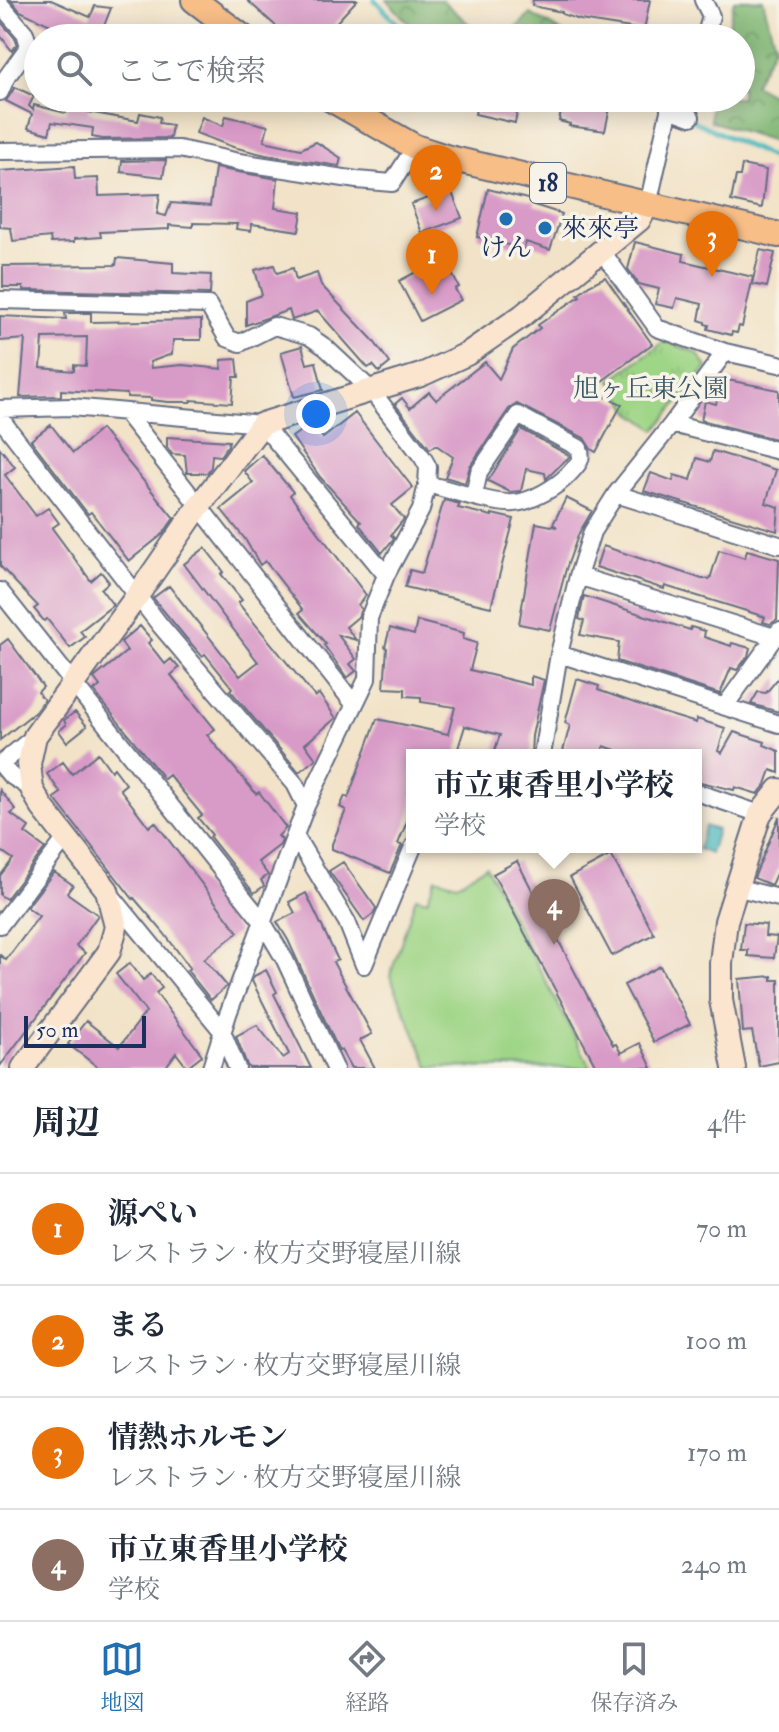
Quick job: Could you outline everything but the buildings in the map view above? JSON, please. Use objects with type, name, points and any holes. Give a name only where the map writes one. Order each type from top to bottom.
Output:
[{"type":"main road","points":[[194,0],[226,24]]},
{"type":"main road","name":"18","points":[[354,112],[415,147],[506,173],[779,235]]},
{"type":"street","points":[[703,0],[711,16],[709,24]]},
{"type":"street","points":[[0,4],[24,32]]},
{"type":"street","points":[[0,92],[24,53]]},
{"type":"street","points":[[0,409],[71,407],[262,424],[421,375],[467,354],[522,316],[639,220],[648,205],[668,112]]},
{"type":"street","points":[[683,112],[691,117]]},
{"type":"street","points":[[0,151],[179,149],[239,162],[392,183],[415,147]]},
{"type":"street","points":[[601,250],[657,328],[725,352],[779,364]]},
{"type":"street","points":[[0,300],[208,305],[227,338],[240,343],[274,326],[309,336],[371,390],[428,467],[421,510],[386,575],[369,618],[367,679],[306,806],[211,1068]]},
{"type":"street","points":[[543,749],[559,654],[592,532],[616,494],[725,352]]},
{"type":"street","points":[[126,413],[354,704]]},
{"type":"street","points":[[427,484],[511,504],[560,484],[580,463],[582,456],[579,448],[518,415],[479,472],[474,495]]},
{"type":"street","points":[[0,418],[137,596],[295,784],[306,806]]},
{"type":"street","points":[[32,789],[10,775],[0,764],[35,736],[199,506],[262,424]]},
{"type":"street","points":[[262,424],[386,575]]},
{"type":"street","points":[[672,424],[779,451]]},
{"type":"street","points":[[616,494],[779,545]]},
{"type":"street","points":[[578,576],[776,634],[725,706]]},
{"type":"street","points":[[0,591],[262,921],[285,960],[335,1068]]},
{"type":"street","points":[[559,654],[779,724]]},
{"type":"street","points":[[35,736],[29,764],[32,789],[42,807],[222,1031],[237,1068]]},
{"type":"street","points":[[734,1068],[721,1000],[726,921],[760,814],[779,790]]},
{"type":"street","points":[[702,794],[760,814]]},
{"type":"street","points":[[295,836],[347,922],[364,965],[411,853]]},
{"type":"street","points":[[0,925],[66,838]]},
{"type":"street","points":[[735,887],[779,898]]},
{"type":"street","points":[[23,1068],[109,952],[116,927],[107,890]]},
{"type":"street","points":[[114,940],[143,932]]},
{"type":"green space","points":[[387,0],[442,0],[469,24],[409,24]]},
{"type":"green space","points":[[734,0],[763,0],[775,45],[755,82],[755,24],[729,24]]},
{"type":"green space","points":[[531,14],[548,24],[520,24]]},
{"type":"green space","points":[[755,85],[779,98],[779,143],[710,121],[710,112],[755,112]]},
{"type":"green space","name":"旭ヶ丘東公園","points":[[665,341],[697,353],[707,367],[656,430],[631,412],[611,380]]},
{"type":"green space","points":[[486,866],[591,1068],[429,1067],[390,976],[416,897],[427,900],[436,878],[457,884]]},
{"type":"water","points":[[705,826],[717,830],[710,854],[702,851]]},
{"type":"waterway","points":[[375,0],[398,24]]},
{"type":"waterway","points":[[692,120],[779,161]]},
{"type":"place","name":"まる","points":[[436,211]]},
{"type":"place","name":"けん","points":[[506,219]]},
{"type":"place","name":"來來亭","points":[[545,228]]},
{"type":"place","name":"情熱ホルモン","points":[[712,277]]},
{"type":"place","name":"源ぺい","points":[[432,295]]},
{"type":"place","name":"市立東香里小学校","points":[[554,945]]}]
